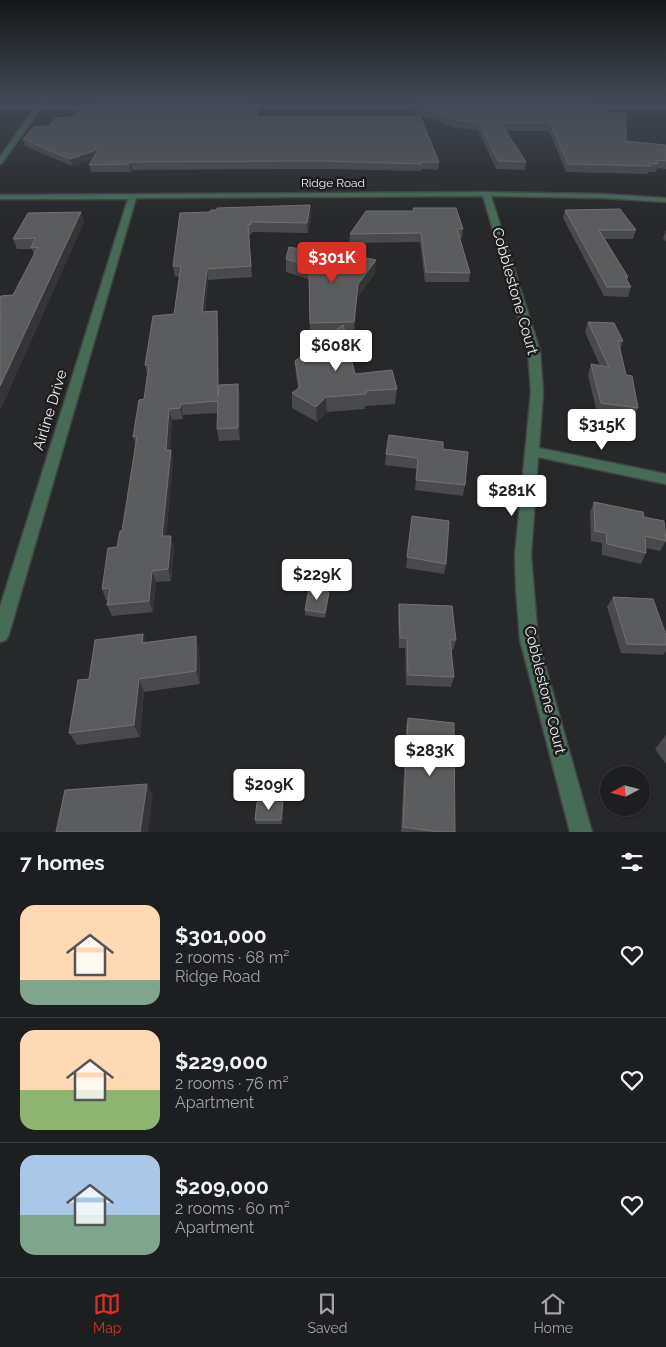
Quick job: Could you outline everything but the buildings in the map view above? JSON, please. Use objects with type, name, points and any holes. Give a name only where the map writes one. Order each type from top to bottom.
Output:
[{"type":"street","points":[[0,162],[17,138]]},
{"type":"street","name":"Ridge Road","points":[[0,197],[486,194],[602,196],[666,200]]},
{"type":"street","name":"Cobblestone Court","points":[[486,194],[534,351],[537,392],[523,556],[524,589],[530,640],[581,832]]},
{"type":"street","name":"Airline Drive","points":[[0,634],[133,195]]},
{"type":"street","points":[[533,451],[666,479]]}]
